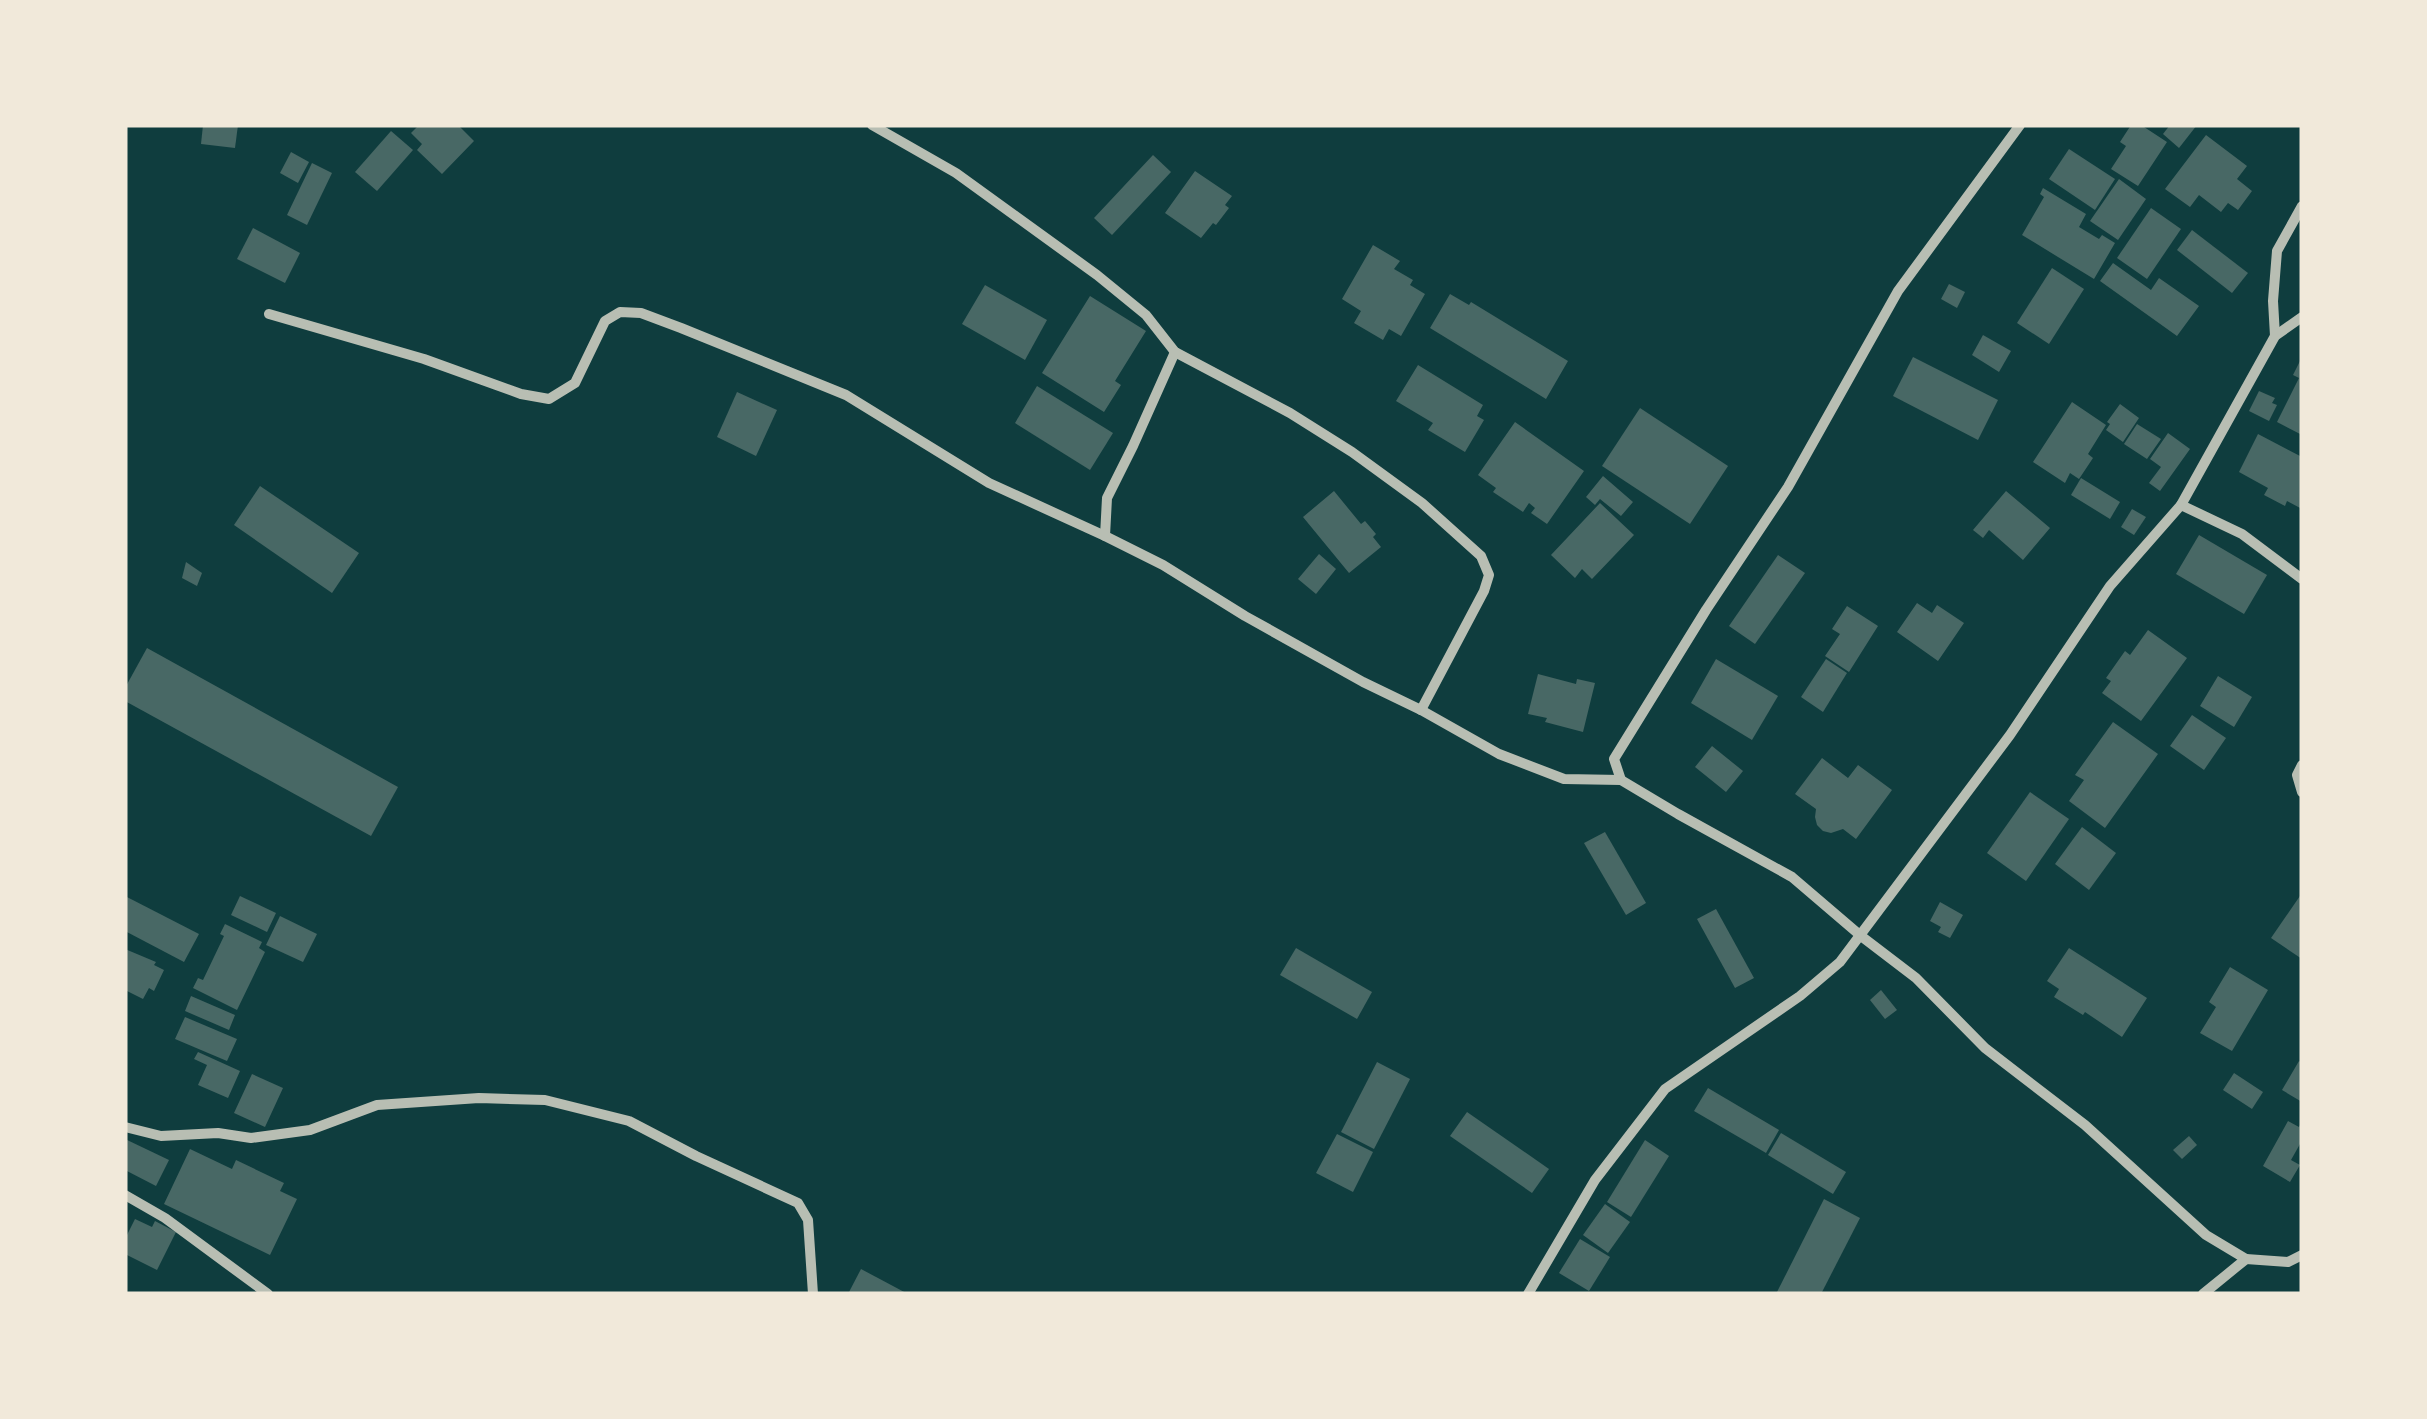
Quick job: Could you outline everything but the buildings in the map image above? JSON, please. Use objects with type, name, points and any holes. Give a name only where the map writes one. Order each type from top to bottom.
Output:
[{"type":"street","points":[[872,125],[956,173],[1097,275],[1146,315],[1175,352],[1238,384],[1352,452],[1422,503],[1482,556],[1489,574],[1484,591],[1421,710]]},
{"type":"street","points":[[1621,780],[1614,759],[1706,610],[1788,488],[1898,291],[2020,125]]},
{"type":"street","points":[[2275,336],[2277,251],[2302,206]]},
{"type":"street","points":[[269,314],[424,359],[520,394],[549,399],[575,383],[605,321],[620,312],[641,314],[846,396],[989,483],[1163,565],[1244,616],[1500,754],[1564,779],[1621,780],[1792,877],[1916,978],[1985,1048],[2085,1125],[2206,1235],[2246,1259],[2288,1262],[2302,1254]]},
{"type":"street","points":[[1528,1294],[1594,1180],[1665,1089],[1800,996],[1840,962],[1861,936],[2010,735],[2110,586],[2181,505],[2275,336],[2302,317]]},
{"type":"street","points":[[1105,536],[1107,498],[1175,352]]},
{"type":"street","points":[[2181,505],[2242,534],[2302,579]]},
{"type":"street","points":[[2302,765],[2297,776],[2302,792]]},
{"type":"street","points":[[125,1126],[161,1136],[218,1133],[250,1138],[310,1130],[378,1106],[479,1098],[562,1104],[629,1121],[798,1204],[808,1220],[814,1294]]},
{"type":"street","points":[[125,1195],[165,1218],[268,1294]]},
{"type":"street","points":[[2203,1294],[2246,1259]]}]
